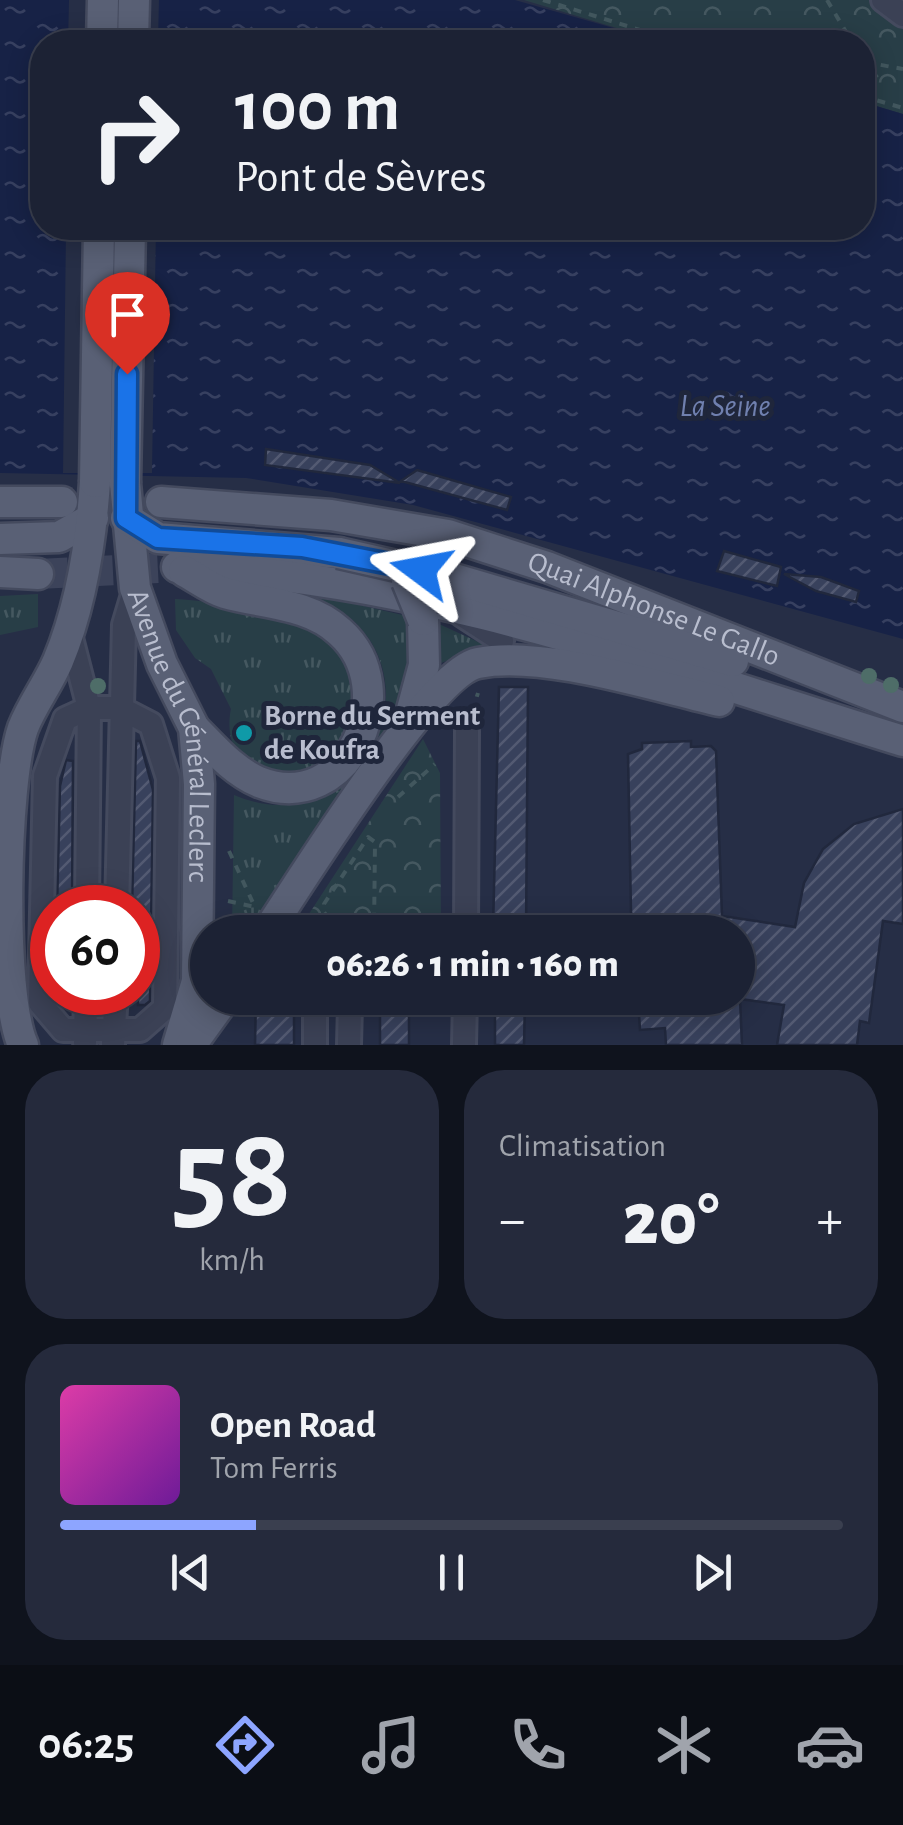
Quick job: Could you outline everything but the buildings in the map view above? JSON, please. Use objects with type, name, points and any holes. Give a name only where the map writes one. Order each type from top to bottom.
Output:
[{"type":"main road","points":[[102,30],[103,0]]},
{"type":"main road","points":[[133,30],[134,0]]},
{"type":"main road","points":[[100,240],[110,482]]},
{"type":"main road","points":[[110,482],[129,240]]},
{"type":"main road","name":"Avenue du Général Leclerc","points":[[22,1045],[8,986],[5,853],[12,779],[24,727],[60,656],[93,518],[110,482]]},
{"type":"main road","name":"Avenue du Général Leclerc","points":[[110,482],[126,518],[135,588],[162,664],[194,728],[199,784],[197,982],[178,1045]]},
{"type":"main road","points":[[0,502],[62,502]]},
{"type":"main road","name":"Quai Alphonse Le Gallo","points":[[161,502],[412,526],[482,546],[903,710]]},
{"type":"main road","points":[[300,515],[378,547],[406,581],[438,601]]},
{"type":"main road","points":[[0,539],[59,537],[93,518]]},
{"type":"main road","points":[[126,518],[158,538],[340,552],[438,601],[903,710]]},
{"type":"main road","name":"Quai Alphonse Le Gallo","points":[[194,728],[231,765],[255,780],[290,788],[312,785],[345,762],[359,742],[369,713],[368,678],[354,648],[332,624],[303,610],[222,592],[178,567],[282,574],[438,601],[768,695],[903,741]]},
{"type":"main road","points":[[406,729],[438,601]]},
{"type":"main road","points":[[266,915],[406,729],[450,678],[472,663],[505,659],[602,675],[766,712],[822,716]]},
{"type":"main road","points":[[0,756],[24,727]]},
{"type":"main road","points":[[191,1045],[213,1015]]},
{"type":"street","points":[[883,0],[903,15]]},
{"type":"street","points":[[117,885],[124,625],[135,588]]},
{"type":"street","points":[[438,601],[502,642]]},
{"type":"street","points":[[68,627],[89,708],[87,885]]},
{"type":"street","points":[[89,708],[120,708],[151,724],[168,778],[165,1008],[140,1030],[117,1040],[85,1038],[64,1030],[40,1002],[45,776],[65,720],[89,708]]},
{"type":"street","points":[[466,915],[467,731]]},
{"type":"street","points":[[116,1015],[117,1040]]},
{"type":"street","points":[[349,1045],[350,1015]]},
{"type":"street","points":[[464,1045],[465,1015]]},
{"type":"street","points":[[315,1016],[315,1045]]},
{"type":"path","points":[[543,0],[640,30]]},
{"type":"path","points":[[827,0],[845,30]]},
{"type":"path","points":[[875,63],[903,69]]},
{"type":"path","points":[[875,74],[881,82]]},
{"type":"path","points":[[875,100],[903,108]]},
{"type":"path","points":[[467,731],[481,683]]},
{"type":"path","points":[[398,797],[435,764]]},
{"type":"path","points":[[326,915],[324,904],[368,837],[375,842],[374,915]]},
{"type":"path","points":[[229,850],[262,915]]},
{"type":"path","points":[[228,901],[258,915]]},
{"type":"green space","points":[[524,0],[903,0],[903,114],[875,106],[875,30],[623,30]]},
{"type":"green space","points":[[265,583],[411,617],[416,650],[394,726],[266,915],[232,915],[234,795],[277,805],[315,799],[346,781],[369,753],[383,719],[385,683],[374,648],[349,617],[319,600]]},
{"type":"green space","points":[[38,594],[38,627],[0,635],[0,596]]},
{"type":"green space","points":[[175,599],[240,607],[288,619],[310,627],[341,651],[350,669],[352,711],[335,752],[321,767],[303,777],[283,779],[242,758],[230,731],[231,709],[211,669],[195,658],[176,630]]},
{"type":"green space","points":[[439,624],[487,646],[441,663]]},
{"type":"green space","points":[[423,739],[440,773],[441,915],[308,915]]},
{"type":"water","name":"La Seine","points":[[0,0],[515,0],[621,30],[30,30],[30,240],[875,240],[875,106],[903,114],[903,639],[413,505],[246,478],[0,473]]},
{"type":"pier","points":[[69,0],[159,0],[158,30],[68,30]]},
{"type":"pier","points":[[66,240],[156,240],[152,473],[63,473]]},
{"type":"tunnel","points":[[38,574],[177,567]]},
{"type":"place","name":"Borne du Serment de Koufra","points":[[244,733]]},
{"type":"route","points":[[127,374],[126,518],[136,528],[158,538],[302,547],[421,570]]}]
